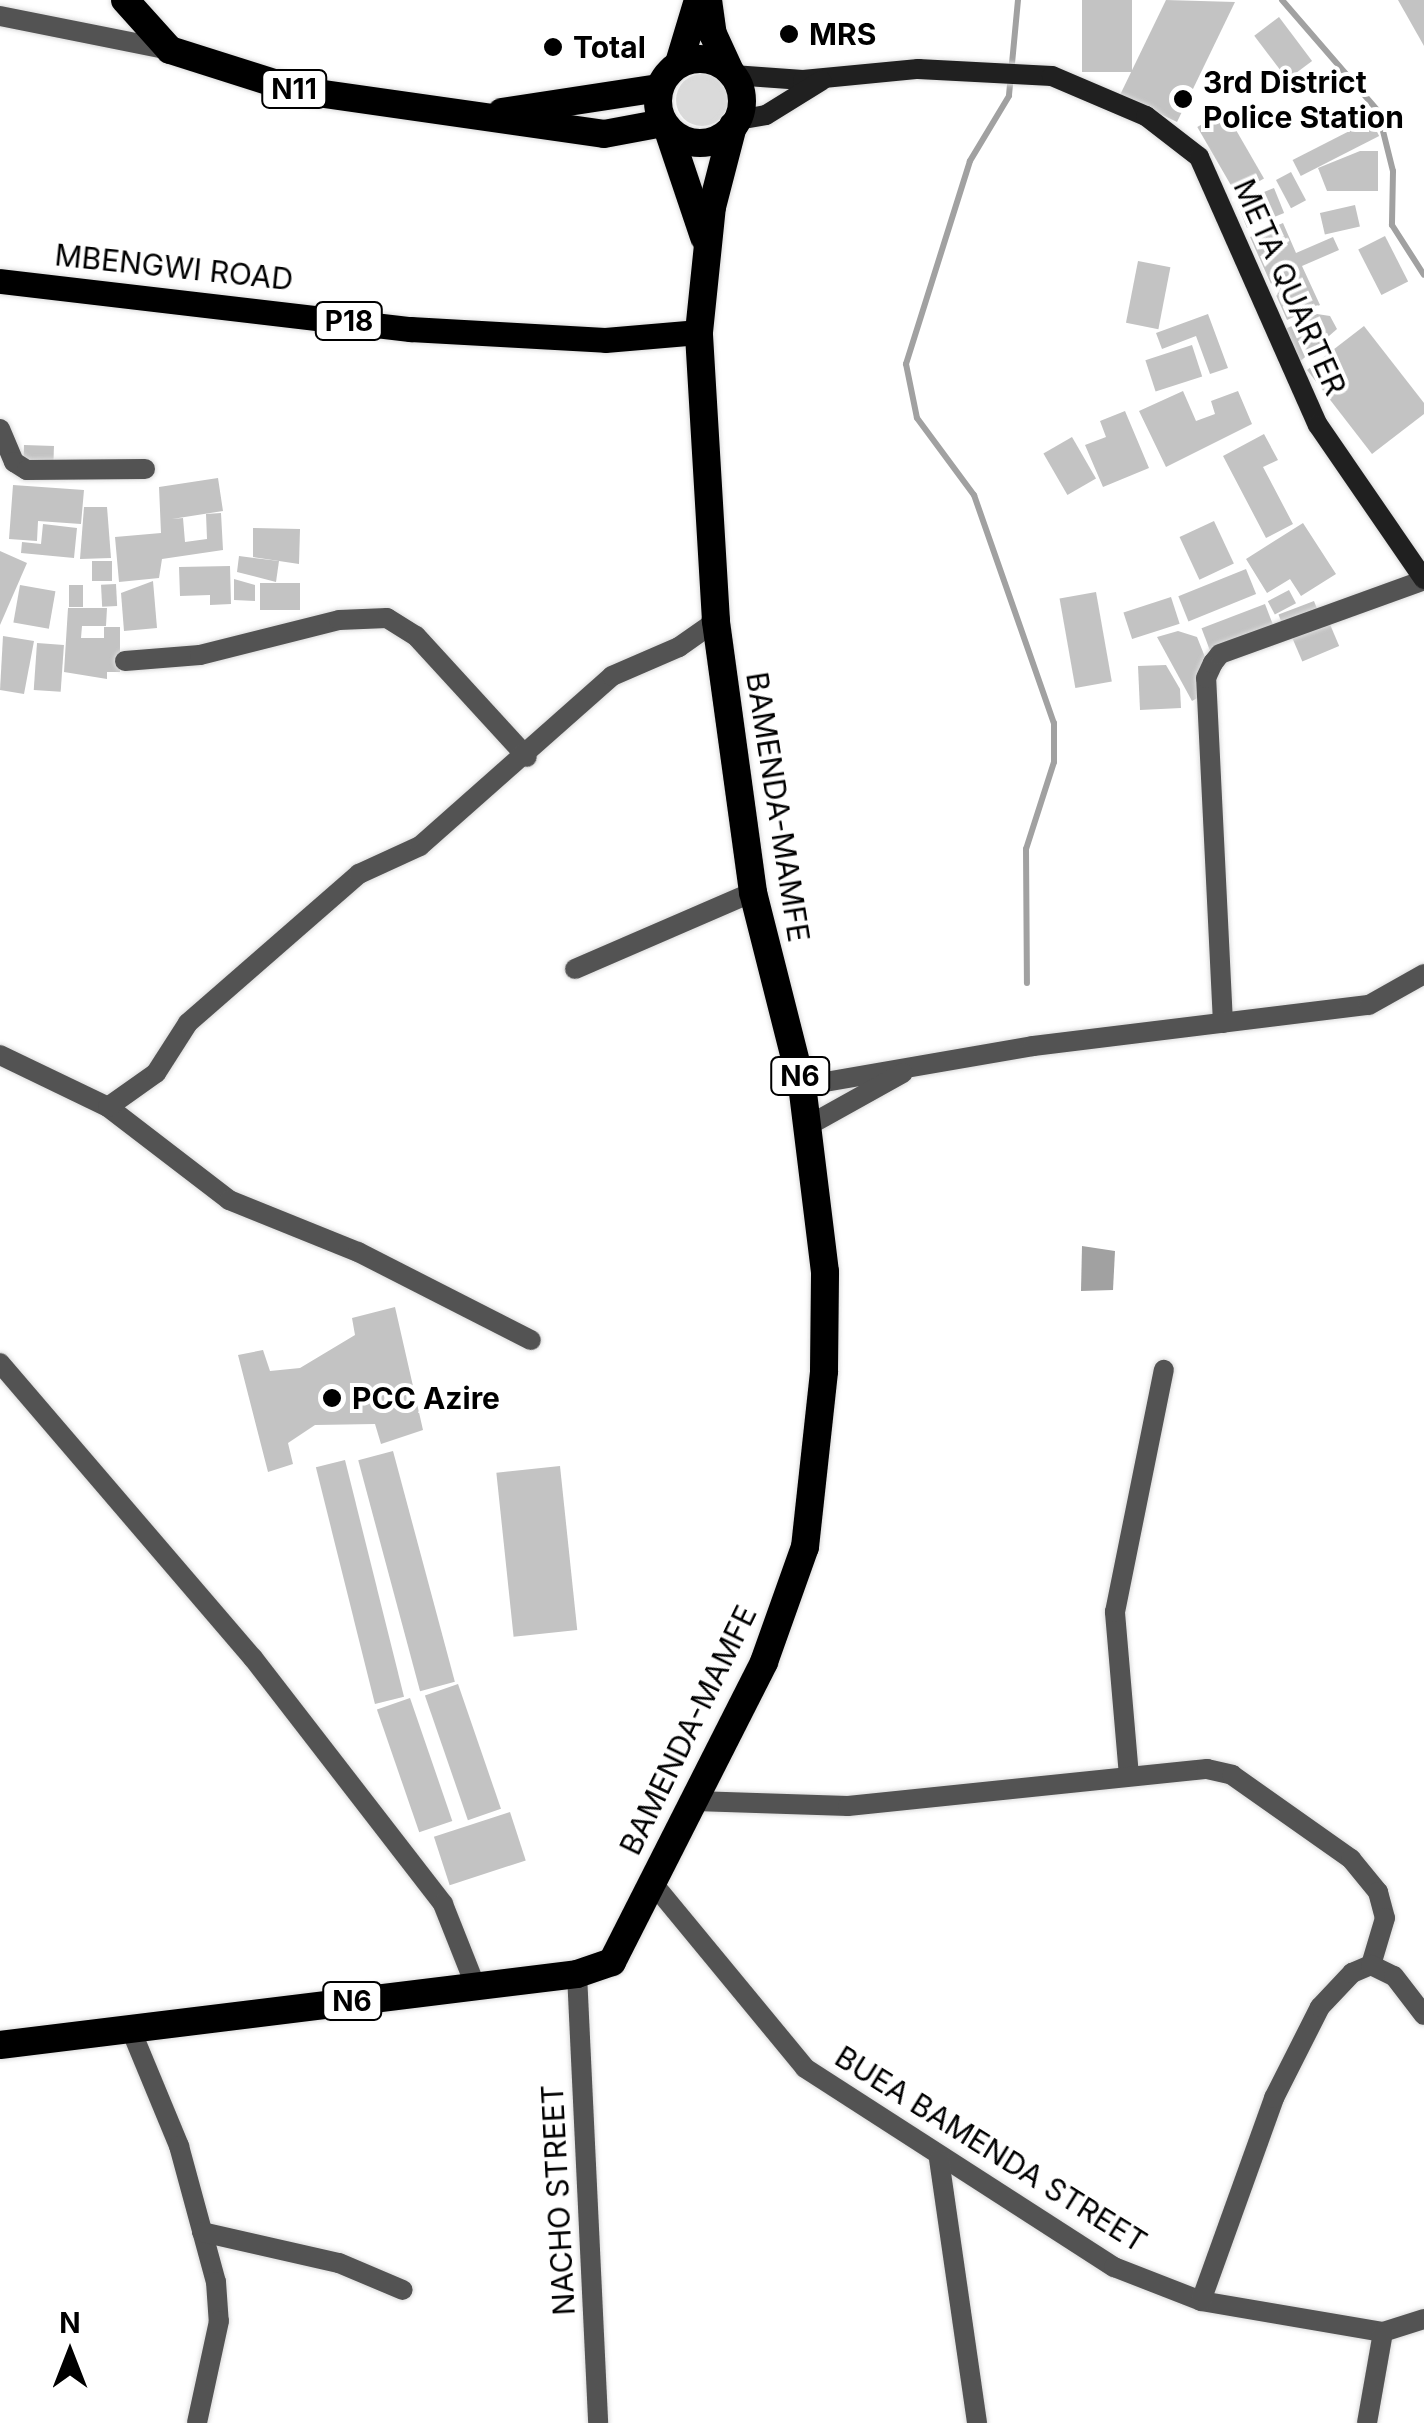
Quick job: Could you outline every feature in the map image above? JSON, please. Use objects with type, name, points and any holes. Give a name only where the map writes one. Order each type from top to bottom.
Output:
[{"type":"highway","points":[[125,0],[170,50]]},
{"type":"highway","points":[[659,88],[680,64],[698,0]]},
{"type":"highway","name":"N6","points":[[708,0],[713,34],[742,97],[736,123]]},
{"type":"highway","name":"N11","points":[[170,50],[296,90],[604,134],[666,126]]},
{"type":"highway","points":[[680,64],[706,59],[732,73]]},
{"type":"highway","name":"N11","points":[[490,115],[659,88]]},
{"type":"highway","name":"N6","points":[[659,88],[666,126]]},
{"type":"highway","points":[[666,126],[694,143],[709,142],[736,123]]},
{"type":"highway","name":"BAMENDA-MAMFE","points":[[0,2045],[577,1974],[612,1962],[656,1886],[694,1800],[764,1662],[805,1547],[824,1372],[825,1272],[804,1128],[802,1086],[754,892],[716,621],[700,332],[706,243],[736,123]]},
{"type":"highway","name":"BAMENDA-MAMFE","points":[[666,126],[706,243]]},
{"type":"main road","name":"META QUARTER","points":[[827,77],[918,69],[1052,76],[1146,116],[1199,157],[1318,425],[1424,580]]},
{"type":"main road","points":[[732,73],[827,77]]},
{"type":"main road","points":[[736,123],[766,115],[827,77]]},
{"type":"main road","name":"MBENGWI ROAD","points":[[0,280],[410,329],[606,340],[700,332]]},
{"type":"street","points":[[0,16],[170,50]]},
{"type":"street","points":[[0,429],[14,462],[27,470],[145,469]]},
{"type":"street","points":[[1223,1022],[1206,678],[1212,664],[1220,654],[1424,580]]},
{"type":"street","points":[[124,662],[200,655],[339,620],[387,618],[416,636],[526,757]]},
{"type":"street","points":[[108,1107],[156,1073],[188,1023],[359,874],[420,846],[526,757],[612,676],[680,647],[716,621]]},
{"type":"street","points":[[574,968],[754,892]]},
{"type":"street","points":[[802,1086],[919,1064],[1369,1006],[1424,974]]},
{"type":"street","points":[[0,1055],[108,1107],[229,1200],[358,1252],[531,1340]]},
{"type":"street","points":[[804,1128],[919,1064]]},
{"type":"street","points":[[0,1363],[252,1658],[443,1904],[474,1985]]},
{"type":"street","points":[[1129,1776],[1116,1612],[1164,1370]]},
{"type":"street","points":[[694,1800],[848,1806],[1129,1776],[1207,1770],[1232,1776],[1352,1860],[1383,1906],[1372,1965]]},
{"type":"street","name":"BUEA BAMENDA STREET","points":[[656,1886],[759,2019],[805,2068],[939,2159],[1114,2267],[1201,2301],[1384,2332],[1424,2319]]},
{"type":"street","points":[[1201,2301],[1274,2098],[1320,2007],[1352,1972],[1372,1965],[1394,1976],[1424,2015]]},
{"type":"street","name":"NACHO STREET","points":[[577,1974],[598,2423]]},
{"type":"street","points":[[131,2030],[179,2146],[202,2232],[219,2321],[197,2423]]},
{"type":"street","points":[[939,2159],[976,2420],[952,2423]]},
{"type":"street","points":[[202,2232],[338,2263],[403,2290]]},
{"type":"street","points":[[1367,2423],[1384,2332]]},
{"type":"shaded area","points":[[702,74],[720,82],[728,100],[720,118],[702,126],[684,118],[676,100],[684,82]]},
{"type":"shaded area","points":[[1082,1246],[1115,1251],[1113,1290],[1081,1291]]},
{"type":"building","points":[[1082,0],[1132,0],[1132,72],[1082,72]]},
{"type":"building","points":[[1166,0],[1235,2],[1177,122],[1120,95]]},
{"type":"building","points":[[1398,0],[1424,0],[1424,46]]},
{"type":"building","points":[[1279,17],[1312,61],[1287,80],[1254,36]]},
{"type":"building","points":[[1225,111],[1264,179],[1236,195],[1197,127]]},
{"type":"building","points":[[1371,120],[1379,136],[1301,176],[1293,160]]},
{"type":"building","points":[[1360,151],[1378,151],[1378,191],[1327,191],[1318,168]]},
{"type":"building","points":[[1291,172],[1306,200],[1291,208],[1276,180]]},
{"type":"building","points":[[1274,188],[1284,213],[1247,228],[1237,203]]},
{"type":"building","points":[[1355,205],[1360,226],[1325,235],[1320,213]]},
{"type":"building","points":[[1283,223],[1296,253],[1333,237],[1339,250],[1302,266],[1320,305],[1287,320],[1250,237]]},
{"type":"building","points":[[1385,236],[1408,281],[1381,295],[1358,250]]},
{"type":"building","points":[[1138,261],[1170,267],[1158,329],[1126,323]]},
{"type":"building","points":[[1208,314],[1228,368],[1210,374],[1196,336],[1162,349],[1156,333]]},
{"type":"building","points":[[1317,314],[1330,316],[1337,329],[1296,365],[1281,331]]},
{"type":"building","points":[[1364,326],[1424,403],[1424,414],[1372,454],[1307,370]]},
{"type":"building","points":[[1192,345],[1202,376],[1156,392],[1145,360]]},
{"type":"building","points":[[1183,391],[1196,421],[1215,414],[1211,401],[1238,391],[1252,424],[1166,467],[1139,411]]},
{"type":"building","points":[[1125,411],[1149,468],[1103,487],[1085,445],[1106,437],[1100,421]]},
{"type":"building","points":[[1264,434],[1278,460],[1263,467],[1293,524],[1266,538],[1223,456]]},
{"type":"building","points":[[1072,437],[1096,479],[1067,495],[1043,454]]},
{"type":"building","points":[[24,445],[54,446],[53,467],[23,466]]},
{"type":"building","points":[[218,478],[223,511],[172,519],[183,518],[185,542],[207,539],[206,514],[221,513],[223,550],[162,559],[159,578],[119,582],[115,537],[161,533],[159,487]]},
{"type":"building","points":[[13,485],[84,490],[81,524],[38,521],[37,541],[9,539]]},
{"type":"building","points":[[84,507],[107,507],[111,558],[80,559]]},
{"type":"building","points":[[1214,521],[1234,564],[1199,580],[1180,537]]},
{"type":"building","points":[[1303,523],[1336,574],[1301,596],[1290,579],[1267,593],[1246,559]]},
{"type":"building","points":[[43,524],[77,528],[74,558],[21,553],[22,542],[41,544]]},
{"type":"building","points":[[253,528],[300,529],[299,564],[253,557]]},
{"type":"building","points":[[0,551],[27,563],[0,625]]},
{"type":"building","points":[[239,556],[279,561],[276,582],[237,572]]},
{"type":"building","points":[[92,561],[112,561],[112,581],[92,581]]},
{"type":"building","points":[[230,566],[231,604],[210,605],[210,595],[180,596],[179,567]]},
{"type":"building","points":[[1246,569],[1256,594],[1188,621],[1178,596]]},
{"type":"building","points":[[234,579],[255,585],[255,601],[234,600]]},
{"type":"building","points":[[153,581],[157,628],[124,631],[121,593]]},
{"type":"building","points":[[260,583],[300,583],[300,610],[260,610]]},
{"type":"building","points":[[116,584],[117,606],[102,607],[101,585]]},
{"type":"building","points":[[20,585],[55,591],[49,629],[13,622]]},
{"type":"building","points":[[69,585],[83,585],[83,607],[69,607]]},
{"type":"building","points":[[1289,590],[1296,603],[1275,615],[1268,601]]},
{"type":"building","points":[[1096,592],[1112,682],[1075,688],[1060,598]]},
{"type":"building","points":[[1171,597],[1180,624],[1132,639],[1123,612]]},
{"type":"building","points":[[1314,601],[1319,614],[1284,628],[1279,615]]},
{"type":"building","points":[[1265,604],[1274,628],[1211,653],[1202,628]]},
{"type":"building","points":[[68,608],[107,608],[106,626],[82,626],[81,638],[104,638],[104,627],[120,627],[120,672],[107,672],[107,679],[64,672]]},
{"type":"building","points":[[1329,622],[1339,646],[1302,662],[1292,638]]},
{"type":"building","points":[[1178,631],[1197,637],[1207,662],[1203,695],[1192,701],[1157,637]]},
{"type":"building","points":[[3,636],[34,641],[24,694],[0,690]]},
{"type":"building","points":[[37,643],[64,645],[61,692],[34,690]]},
{"type":"building","points":[[1166,665],[1180,689],[1181,708],[1140,710],[1138,666]]},
{"type":"building","name":"PCC Azire","points":[[395,1307],[423,1430],[381,1444],[375,1424],[315,1425],[288,1443],[293,1464],[268,1472],[238,1355],[263,1350],[270,1371],[300,1368],[355,1335],[352,1318]]},
{"type":"building","points":[[393,1451],[455,1682],[420,1691],[358,1460]]},
{"type":"building","points":[[345,1460],[404,1697],[375,1704],[316,1467]]},
{"type":"building","points":[[560,1466],[577,1630],[514,1637],[496,1473]]},
{"type":"building","points":[[458,1684],[501,1809],[468,1820],[425,1695]]},
{"type":"building","points":[[410,1698],[452,1821],[419,1832],[377,1709]]},
{"type":"building","points":[[510,1812],[526,1861],[450,1885],[434,1837]]},
{"type":"waterway","points":[[1018,0],[1009,96],[970,161],[906,364],[917,418],[974,495],[1054,723],[1054,762],[1026,849],[1027,983]]},
{"type":"waterway","points":[[1282,0],[1378,111],[1393,171],[1392,225],[1424,275]]},
{"type":"place","name":"MRS","points":[[789,34]]},
{"type":"place","name":"Total","points":[[553,47]]},
{"type":"place","name":"3rd District Police Station","points":[[1183,99]]},
{"type":"place","name":"PCC Azire","points":[[332,1398]]}]
